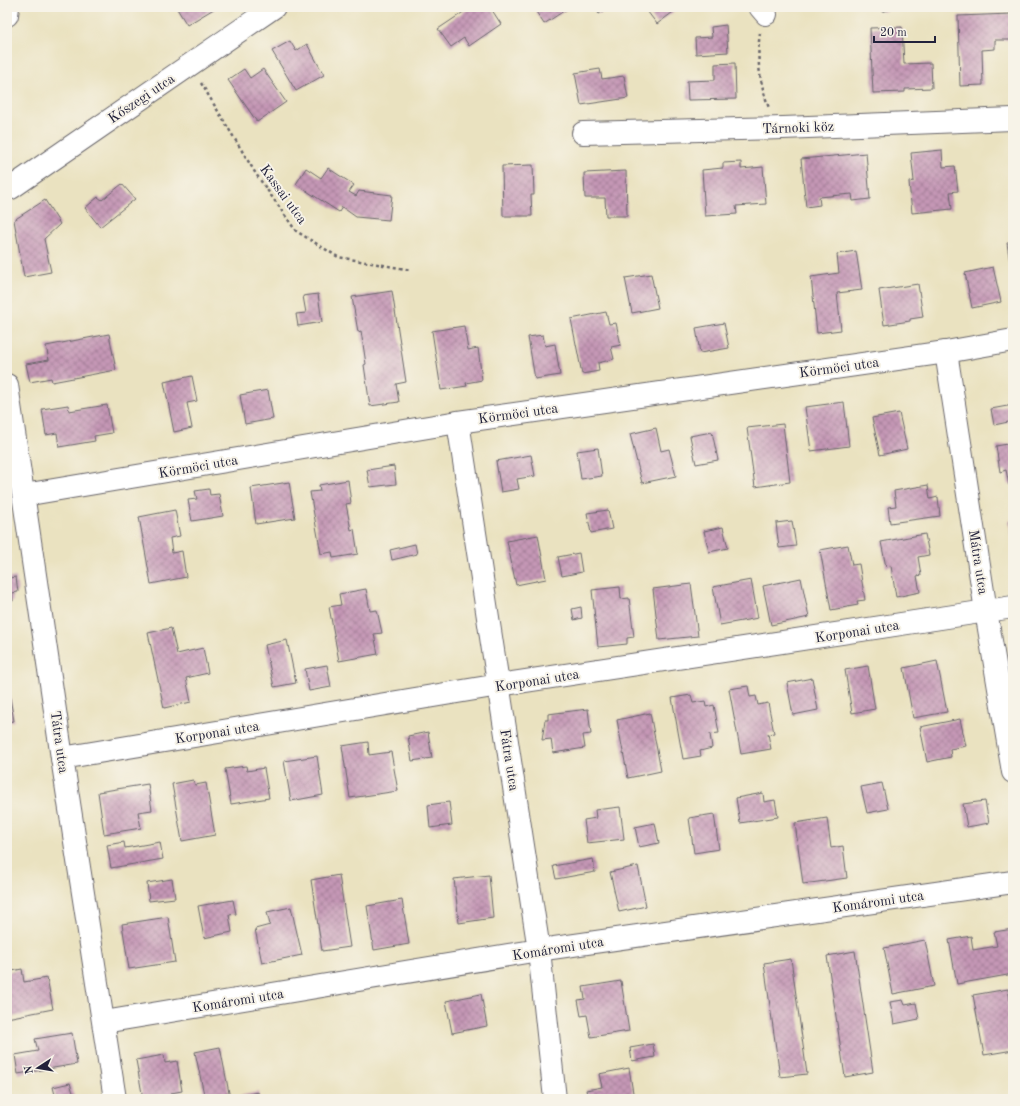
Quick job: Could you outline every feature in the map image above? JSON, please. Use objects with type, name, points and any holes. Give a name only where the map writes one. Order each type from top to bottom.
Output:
[{"type":"street","points":[[7,14],[8,7]]},
{"type":"street","name":"Kőszegi utca","points":[[7,189],[11,188],[274,7]]},
{"type":"street","name":"Tárnoki köz","points":[[583,133],[783,128],[1013,119]]},
{"type":"street","name":"Körmöci utca","points":[[24,495],[458,422],[946,352],[1013,340]]},
{"type":"street","name":"Mátra utca","points":[[946,352],[986,611],[1013,772]]},
{"type":"street","name":"Tátra utca","points":[[7,385],[62,758],[116,1099]]},
{"type":"street","name":"Fátra utca","points":[[458,422],[539,950],[555,1099]]},
{"type":"street","name":"Korponai utca","points":[[62,758],[499,685],[1013,607]]},
{"type":"street","name":"Komáromi utca","points":[[104,1022],[539,950],[1013,882]]},
{"type":"path","points":[[763,11],[758,42],[760,74],[769,108],[783,128]]},
{"type":"path","name":"Kassai utca","points":[[190,64],[256,174],[296,231],[338,257],[411,270]]},
{"type":"building","points":[[176,7],[217,7],[187,25]]},
{"type":"building","points":[[471,7],[490,7],[501,24],[469,46],[464,38],[451,47],[438,29]]},
{"type":"building","points":[[533,7],[570,7],[544,24]]},
{"type":"building","points":[[594,7],[610,7],[599,14]]},
{"type":"building","points":[[644,7],[680,7],[657,24]]},
{"type":"building","points":[[880,7],[896,7],[882,12]]},
{"type":"building","points":[[1011,14],[1012,40],[995,40],[995,49],[982,50],[983,85],[960,86],[958,16]]},
{"type":"building","points":[[726,25],[728,52],[696,54],[695,38],[712,37],[711,27]]},
{"type":"building","points":[[902,27],[904,64],[931,63],[932,88],[905,89],[905,92],[873,93],[870,28]]},
{"type":"building","points":[[290,41],[296,51],[307,44],[324,75],[296,91],[272,51]]},
{"type":"building","points":[[735,63],[736,99],[688,100],[687,81],[715,80],[715,64]]},
{"type":"building","points":[[244,69],[250,78],[263,69],[286,102],[257,122],[228,80]]},
{"type":"building","points":[[600,69],[602,79],[624,76],[628,98],[581,105],[575,73]]},
{"type":"building","points":[[942,150],[943,167],[955,166],[958,191],[950,192],[952,209],[912,213],[909,182],[914,181],[911,153]]},
{"type":"building","points":[[866,153],[870,199],[853,201],[852,194],[819,197],[820,205],[806,207],[801,159]]},
{"type":"building","points":[[741,162],[741,169],[763,167],[766,204],[736,206],[737,214],[705,216],[702,170],[723,168],[723,163]]},
{"type":"building","points":[[533,165],[534,195],[531,195],[532,216],[503,216],[502,166]]},
{"type":"building","points":[[306,168],[321,178],[328,168],[354,185],[349,192],[356,196],[359,191],[392,195],[389,220],[356,217],[342,207],[339,212],[296,184]]},
{"type":"building","points":[[626,171],[627,216],[606,216],[605,198],[585,198],[584,173]]},
{"type":"building","points":[[122,184],[135,199],[100,227],[85,208],[98,197],[102,200]]},
{"type":"building","points":[[45,200],[60,224],[44,239],[51,272],[24,277],[14,220]]},
{"type":"building","points":[[1013,242],[1013,270],[1011,270],[1007,243]]},
{"type":"building","points":[[856,251],[862,290],[837,293],[841,330],[817,333],[811,277],[839,273],[837,254]]},
{"type":"building","points":[[993,267],[1001,302],[972,308],[965,273]]},
{"type":"building","points":[[651,274],[658,308],[632,313],[625,278]]},
{"type":"building","points":[[918,284],[923,317],[910,319],[910,321],[884,325],[879,290]]},
{"type":"building","points":[[392,291],[406,382],[396,384],[399,402],[370,406],[361,331],[358,332],[352,297]]},
{"type":"building","points":[[318,294],[322,322],[298,326],[296,314],[306,313],[303,296]]},
{"type":"building","points":[[606,312],[609,324],[616,323],[621,345],[611,347],[614,359],[598,363],[599,371],[582,374],[571,319]]},
{"type":"building","points":[[724,323],[729,348],[700,353],[696,328]]},
{"type":"building","points":[[464,326],[468,350],[478,348],[482,380],[466,383],[467,386],[441,390],[432,331]]},
{"type":"building","points":[[109,334],[116,370],[52,382],[51,378],[30,382],[26,364],[49,360],[46,346]]},
{"type":"building","points":[[543,335],[545,346],[555,344],[560,375],[535,379],[528,337]]},
{"type":"building","points":[[192,376],[197,401],[187,403],[192,428],[174,432],[164,382]]},
{"type":"building","points":[[268,390],[273,419],[245,424],[240,395]]},
{"type":"building","points":[[844,402],[849,446],[811,451],[805,407]]},
{"type":"building","points":[[68,405],[69,411],[107,405],[112,433],[94,436],[95,441],[59,447],[57,433],[46,435],[42,409]]},
{"type":"building","points":[[1013,405],[1013,421],[994,425],[991,409]]},
{"type":"building","points":[[899,413],[907,449],[880,455],[872,418]]},
{"type":"building","points":[[783,424],[790,482],[755,487],[747,428]]},
{"type":"building","points":[[656,428],[661,451],[669,449],[676,476],[642,483],[630,434]]},
{"type":"building","points":[[712,432],[718,460],[696,464],[690,436]]},
{"type":"building","points":[[1013,443],[1013,484],[1009,485],[1006,470],[1000,472],[996,446]]},
{"type":"building","points":[[598,448],[602,476],[581,479],[577,451]]},
{"type":"building","points":[[531,455],[535,476],[517,479],[519,489],[501,492],[496,461]]},
{"type":"building","points":[[394,466],[396,484],[370,487],[367,470]]},
{"type":"building","points":[[348,480],[351,503],[346,504],[351,530],[354,529],[358,554],[333,558],[332,552],[321,554],[310,492],[320,491],[319,485]]},
{"type":"building","points":[[289,482],[295,518],[256,524],[251,488]]},
{"type":"building","points":[[928,485],[930,499],[938,497],[940,516],[890,523],[888,507],[896,506],[894,491]]},
{"type":"building","points":[[209,489],[210,495],[219,494],[223,516],[192,521],[188,500],[197,499],[195,491]]},
{"type":"building","points":[[175,510],[180,536],[170,538],[172,553],[182,551],[186,577],[151,584],[139,517]]},
{"type":"building","points":[[608,510],[612,529],[591,533],[587,513]]},
{"type":"building","points":[[1013,520],[1013,539],[1012,539],[1009,521]]},
{"type":"building","points":[[792,521],[796,546],[779,548],[776,523]]},
{"type":"building","points":[[723,527],[728,548],[709,552],[704,531]]},
{"type":"building","points":[[925,534],[929,555],[918,557],[921,575],[917,576],[920,592],[896,597],[891,566],[886,567],[881,542]]},
{"type":"building","points":[[538,535],[546,579],[516,585],[507,541]]},
{"type":"building","points":[[415,544],[417,554],[392,560],[390,550]]},
{"type":"building","points":[[848,545],[852,565],[859,564],[865,600],[857,601],[858,605],[831,610],[820,550]]},
{"type":"building","points":[[579,553],[582,572],[562,576],[558,557]]},
{"type":"building","points":[[7,574],[9,578],[16,577],[18,592],[12,593],[13,601],[7,602]]},
{"type":"building","points":[[801,578],[809,617],[771,625],[763,586]]},
{"type":"building","points":[[751,580],[758,618],[720,625],[713,587]]},
{"type":"building","points":[[691,584],[698,636],[659,640],[653,589]]},
{"type":"building","points":[[620,587],[621,599],[629,598],[634,637],[627,638],[627,644],[598,647],[592,590]]},
{"type":"building","points":[[366,589],[370,611],[377,610],[382,633],[374,634],[378,654],[339,661],[329,607],[341,605],[339,594]]},
{"type":"building","points":[[581,607],[582,618],[574,620],[572,609]]},
{"type":"building","points":[[171,628],[177,654],[203,648],[208,673],[186,678],[191,702],[164,708],[148,633]]},
{"type":"building","points":[[287,640],[296,683],[274,687],[265,645]]},
{"type":"building","points":[[937,661],[947,712],[913,718],[904,668]]},
{"type":"building","points":[[327,665],[331,687],[309,691],[305,669]]},
{"type":"building","points":[[868,666],[875,709],[852,713],[845,670]]},
{"type":"building","points":[[812,678],[818,710],[793,715],[787,683]]},
{"type":"building","points":[[7,680],[14,721],[7,722]]},
{"type":"building","points":[[748,686],[750,697],[756,696],[758,705],[768,703],[774,733],[768,734],[771,749],[741,754],[729,689]]},
{"type":"building","points":[[691,695],[693,703],[705,701],[706,707],[714,705],[719,733],[710,734],[712,748],[700,751],[701,756],[683,759],[672,698]]},
{"type":"building","points":[[588,709],[591,734],[583,735],[585,748],[553,753],[551,739],[542,740],[545,720],[548,720],[548,714]]},
{"type":"building","points":[[650,713],[661,771],[628,778],[617,720]]},
{"type":"building","points":[[960,719],[966,746],[950,749],[951,757],[927,762],[920,727]]},
{"type":"building","points":[[428,732],[432,758],[412,761],[408,736]]},
{"type":"building","points":[[368,742],[369,755],[391,752],[398,791],[350,798],[342,746]]},
{"type":"building","points":[[317,756],[323,795],[291,801],[284,761]]},
{"type":"building","points":[[246,766],[247,771],[264,768],[269,798],[231,804],[225,769]]},
{"type":"building","points":[[193,780],[195,785],[206,783],[215,835],[182,841],[172,784]]},
{"type":"building","points":[[882,783],[888,809],[867,813],[861,787]]},
{"type":"building","points":[[148,784],[152,810],[138,812],[141,828],[104,834],[98,792]]},
{"type":"building","points":[[763,793],[764,802],[775,800],[778,817],[740,823],[736,798]]},
{"type":"building","points":[[985,801],[989,823],[967,827],[963,804]]},
{"type":"building","points":[[449,802],[452,825],[430,828],[428,805]]},
{"type":"building","points":[[620,807],[624,839],[587,843],[584,820],[596,818],[595,810]]},
{"type":"building","points":[[714,814],[719,849],[694,853],[689,818]]},
{"type":"building","points":[[827,818],[831,848],[843,846],[847,878],[803,884],[795,823]]},
{"type":"building","points":[[655,823],[659,843],[639,847],[635,827]]},
{"type":"building","points":[[124,842],[125,848],[160,842],[163,859],[111,868],[107,845]]},
{"type":"building","points":[[593,859],[595,872],[556,879],[553,866]]},
{"type":"building","points":[[638,866],[646,906],[619,912],[610,872]]},
{"type":"building","points":[[339,875],[350,947],[322,951],[311,880]]},
{"type":"building","points":[[489,875],[493,918],[459,923],[454,879]]},
{"type":"building","points":[[172,879],[175,898],[149,901],[147,883]]},
{"type":"building","points":[[233,900],[236,914],[229,915],[232,932],[204,938],[198,906]]},
{"type":"building","points":[[402,900],[409,944],[374,950],[367,906]]},
{"type":"building","points":[[291,907],[302,955],[262,963],[255,929],[270,925],[267,912]]},
{"type":"building","points":[[168,917],[175,962],[129,969],[122,924]]},
{"type":"building","points":[[1013,929],[1013,974],[957,984],[949,940],[971,936],[973,950],[997,946],[994,932]]},
{"type":"building","points":[[925,940],[934,986],[893,994],[884,948]]},
{"type":"building","points":[[855,951],[873,1072],[845,1077],[827,956]]},
{"type":"building","points":[[791,959],[807,1074],[780,1077],[764,963]]},
{"type":"building","points":[[22,969],[24,982],[47,978],[53,1009],[7,1018],[7,972]]},
{"type":"building","points":[[621,981],[629,1031],[591,1037],[587,1015],[581,1016],[578,1000],[585,999],[583,987]]},
{"type":"building","points":[[1008,989],[1010,1000],[1013,999],[1013,1050],[984,1055],[973,995]]},
{"type":"building","points":[[481,994],[487,1026],[452,1033],[446,1001]]},
{"type":"building","points":[[903,1000],[905,1005],[916,1003],[919,1019],[894,1024],[890,1002]]},
{"type":"building","points":[[72,1033],[77,1064],[18,1074],[15,1055],[38,1051],[35,1039]]},
{"type":"building","points":[[653,1044],[655,1057],[632,1061],[630,1048]]},
{"type":"building","points":[[220,1047],[230,1098],[258,1092],[259,1099],[205,1099],[195,1052]]},
{"type":"building","points":[[164,1055],[165,1063],[177,1061],[182,1091],[171,1093],[172,1099],[143,1099],[136,1060]]},
{"type":"building","points":[[629,1068],[634,1099],[588,1099],[586,1090],[602,1087],[599,1074]]},
{"type":"building","points":[[70,1083],[75,1099],[56,1099],[53,1087]]}]
